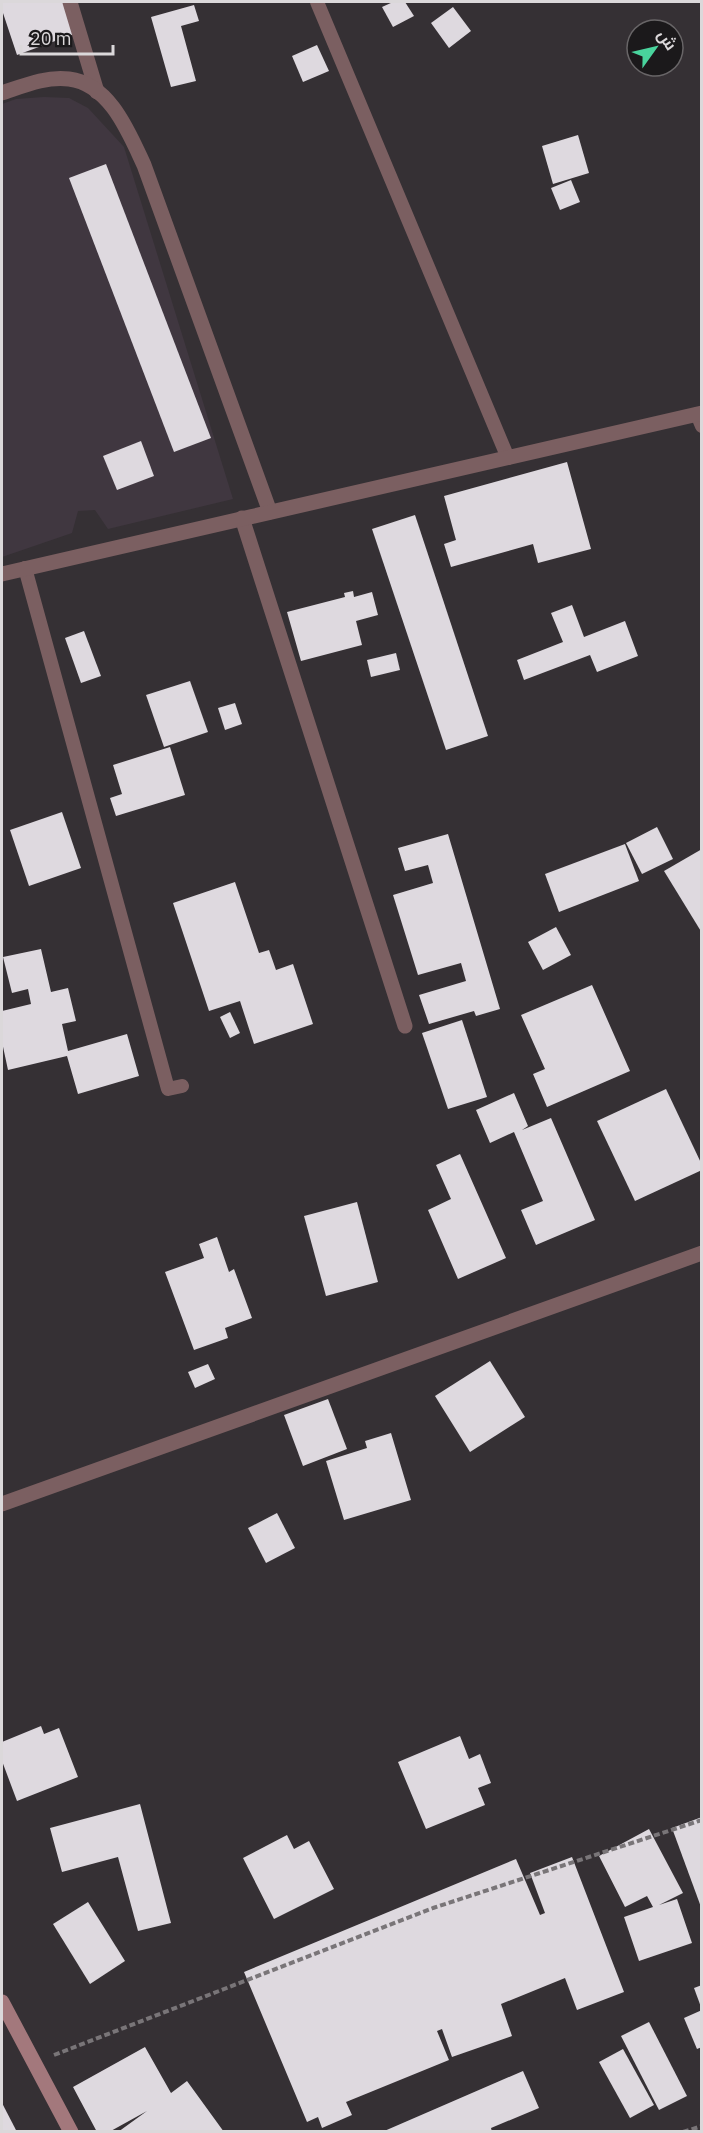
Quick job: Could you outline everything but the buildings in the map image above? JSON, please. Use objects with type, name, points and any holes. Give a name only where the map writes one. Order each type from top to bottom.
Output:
[{"type":"main road","points":[[2,2002],[71,2132]]},
{"type":"street","points":[[70,2],[97,92]]},
{"type":"street","points":[[2,93],[39,81],[69,79],[89,85],[108,102],[124,124],[144,165],[270,512]]},
{"type":"street","points":[[2,574],[508,458],[700,418]]},
{"type":"street","points":[[242,519],[405,1026]]},
{"type":"street","points":[[2,1504],[702,1253]]},
{"type":"lane","points":[[317,2],[508,458]]},
{"type":"lane","points":[[25,568],[168,1089],[182,1086]]},
{"type":"path","points":[[34,2062],[433,1908],[702,1820]]},
{"type":"path","points":[[683,2132],[702,2126]]},
{"type":"shaded area","points":[[69,98],[88,108],[124,147],[233,499],[108,529],[95,510],[78,511],[72,533],[2,557],[2,104],[16,99]]}]
